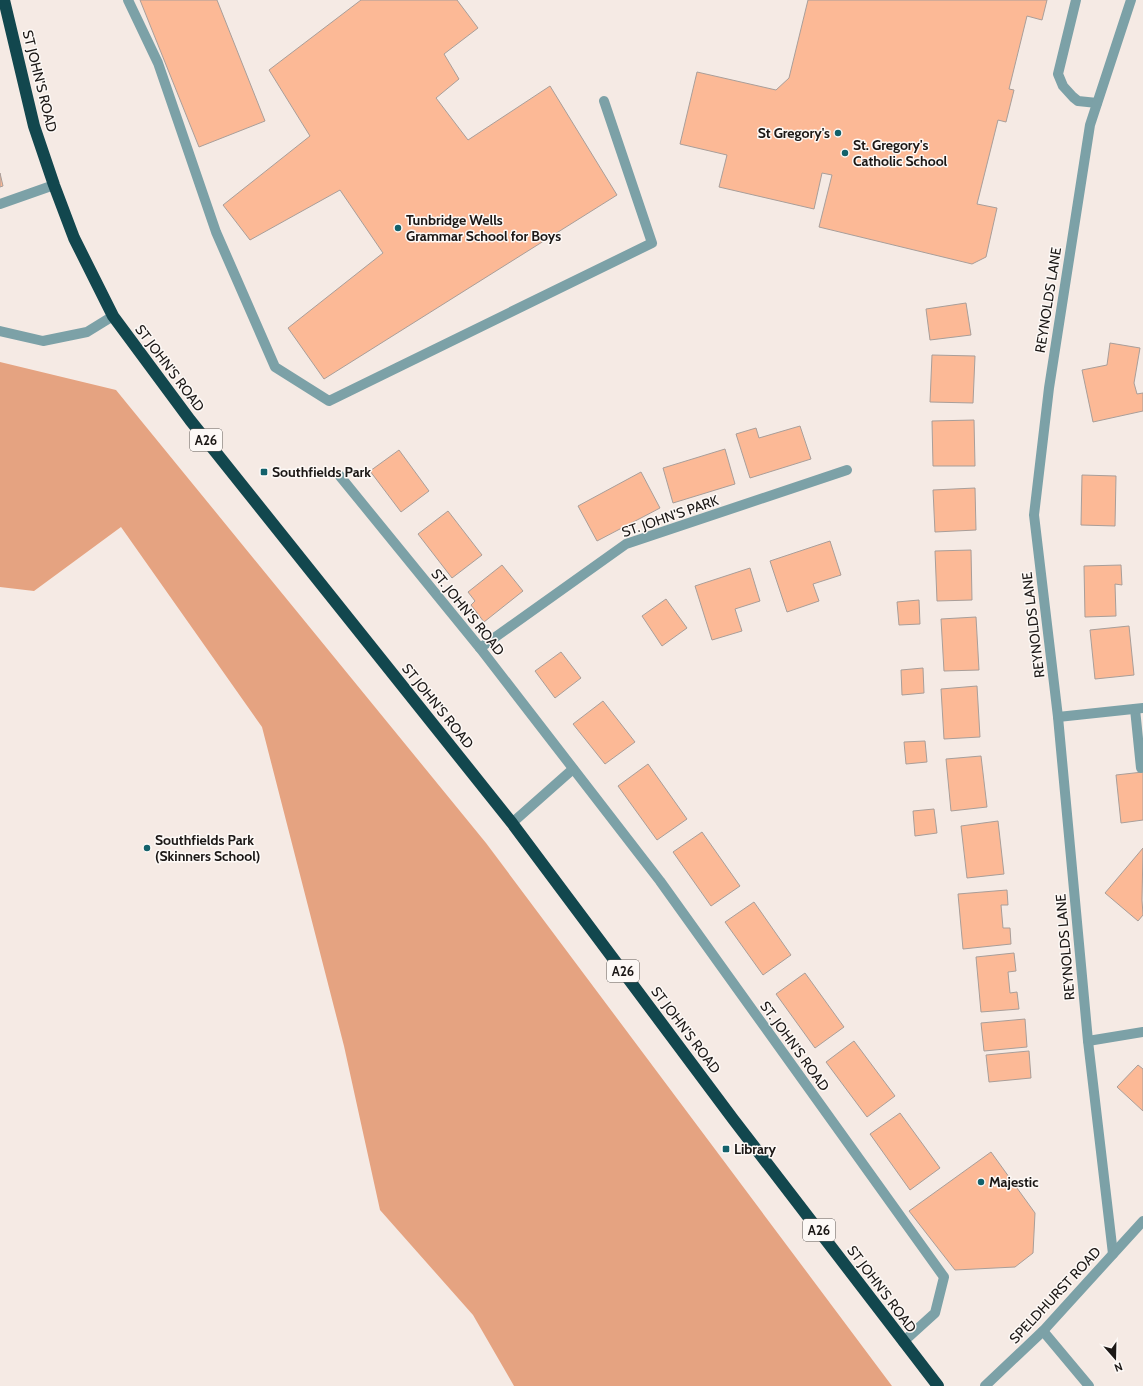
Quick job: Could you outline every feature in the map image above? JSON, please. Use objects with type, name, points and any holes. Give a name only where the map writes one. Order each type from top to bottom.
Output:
[{"type":"highway","name":"ST JOHN'S ROAD","points":[[4,0],[34,126],[54,185],[74,238],[113,316],[190,420],[512,823],[903,1342],[938,1386]]},
{"type":"street","points":[[128,0],[158,63],[216,232],[275,366],[328,402],[652,243],[604,101]]},
{"type":"street","points":[[1076,0],[1058,74],[1063,86],[1078,101],[1097,103]]},
{"type":"street","name":"REYNOLDS LANE","points":[[1113,1254],[1088,1041],[1058,717],[1034,515],[1060,309],[1090,125],[1130,0]]},
{"type":"street","points":[[0,204],[54,185]]},
{"type":"street","points":[[0,331],[43,341],[86,332],[113,316]]},
{"type":"street","name":"ST. JOHN'S PARK","points":[[480,648],[626,544],[847,470]]},
{"type":"street","name":"ST. JOHN'S ROAD","points":[[339,475],[480,648],[660,881],[944,1277],[935,1313],[903,1342]]},
{"type":"street","points":[[1058,717],[1139,709],[1141,768]]},
{"type":"street","points":[[512,823],[573,769]]},
{"type":"street","points":[[1088,1041],[1143,1032]]},
{"type":"street","name":"SPELDHURST ROAD","points":[[985,1386],[1043,1331],[1143,1221]]},
{"type":"street","points":[[1043,1331],[1089,1386]]},
{"type":"shaded area","points":[[0,362],[116,390],[486,843],[892,1386],[514,1386],[473,1315],[380,1210],[344,1046],[262,727],[121,527],[34,591],[0,587]]},
{"type":"building","points":[[140,0],[217,0],[265,121],[199,147]]},
{"type":"building","points":[[361,0],[457,0],[478,28],[444,54],[459,79],[436,98],[468,140],[550,86],[617,195],[324,379],[288,328],[383,253],[340,190],[250,240],[223,205],[310,136],[269,70]]},
{"type":"building","name":"St Gregory's","points":[[808,0],[1047,0],[1042,20],[1027,16],[1009,89],[1014,90],[1006,122],[998,120],[977,204],[997,208],[986,257],[972,264],[819,227],[832,175],[822,173],[814,209],[719,187],[727,155],[680,144],[697,72],[776,90],[789,78]]},
{"type":"building","points":[[0,173],[3,186],[0,187]]},
{"type":"building","points":[[966,303],[971,335],[930,340],[926,309]]},
{"type":"building","points":[[1110,343],[1140,348],[1134,383],[1137,394],[1143,393],[1143,411],[1093,422],[1082,370],[1107,365]]},
{"type":"building","points":[[932,355],[975,356],[973,403],[930,402]]},
{"type":"building","points":[[974,420],[975,466],[933,466],[932,421]]},
{"type":"building","points":[[800,426],[811,459],[750,478],[736,434],[756,428],[759,438]]},
{"type":"building","points":[[725,449],[735,484],[673,503],[663,468]]},
{"type":"building","points":[[399,450],[429,491],[401,512],[370,471]]},
{"type":"building","points":[[641,472],[660,508],[597,541],[578,506]]},
{"type":"building","points":[[1082,475],[1116,476],[1115,526],[1081,525]]},
{"type":"building","points":[[975,488],[976,530],[935,532],[933,490]]},
{"type":"building","points":[[448,511],[482,555],[452,578],[418,534]]},
{"type":"building","points":[[830,541],[841,575],[813,584],[819,601],[787,612],[770,561]]},
{"type":"building","points":[[971,550],[972,600],[937,601],[935,551]]},
{"type":"building","points":[[502,565],[523,591],[484,622],[471,605],[475,601],[468,592]]},
{"type":"building","points":[[1121,565],[1122,585],[1115,584],[1116,616],[1085,617],[1084,566]]},
{"type":"building","points":[[750,568],[760,601],[735,609],[742,631],[712,640],[695,586]]},
{"type":"building","points":[[666,599],[687,628],[662,646],[642,616]]},
{"type":"building","points":[[919,600],[920,624],[899,625],[897,602]]},
{"type":"building","points":[[976,617],[979,670],[944,671],[941,619]]},
{"type":"building","points":[[1129,626],[1134,675],[1095,679],[1090,630]]},
{"type":"building","points":[[561,652],[581,678],[555,698],[535,671]]},
{"type":"building","points":[[923,668],[924,693],[902,695],[901,670]]},
{"type":"building","points":[[977,686],[980,737],[944,739],[941,689]]},
{"type":"building","points":[[603,701],[635,742],[605,764],[573,724]]},
{"type":"building","points":[[925,741],[927,762],[906,764],[904,742]]},
{"type":"building","points":[[981,756],[987,807],[951,811],[946,759]]},
{"type":"building","points":[[648,764],[687,819],[657,840],[618,786]]},
{"type":"building","points":[[1143,772],[1143,820],[1121,823],[1116,775]]},
{"type":"building","points":[[934,809],[937,833],[915,836],[913,811]]},
{"type":"building","points":[[998,821],[1004,874],[967,878],[961,826]]},
{"type":"building","points":[[702,832],[740,886],[711,906],[673,852]]},
{"type":"building","points":[[1143,848],[1143,915],[1138,921],[1105,893]]},
{"type":"building","points":[[1007,890],[1008,905],[1001,905],[1003,928],[1010,928],[1011,944],[963,949],[958,894]]},
{"type":"building","points":[[754,902],[791,955],[763,975],[725,922]]},
{"type":"building","points":[[1014,953],[1016,971],[1008,972],[1010,993],[1017,992],[1019,1009],[981,1012],[976,957]]},
{"type":"building","points":[[805,973],[844,1027],[815,1048],[776,994]]},
{"type":"building","points":[[1025,1019],[1027,1047],[984,1051],[981,1023]]},
{"type":"building","points":[[854,1041],[895,1096],[867,1117],[826,1062]]},
{"type":"building","points":[[1029,1051],[1031,1078],[989,1082],[986,1055]]},
{"type":"building","points":[[1138,1065],[1143,1069],[1143,1111],[1117,1087]]},
{"type":"building","points":[[900,1113],[940,1168],[910,1190],[870,1134]]},
{"type":"building","name":"Majestic","points":[[991,1152],[1035,1213],[1033,1253],[1015,1267],[955,1270],[909,1211]]},
{"type":"place","name":"St Gregory's","points":[[838,133]]},
{"type":"place","name":"St. Gregory's Catholic School","points":[[845,153]]},
{"type":"place","name":"Tunbridge Wells Grammar School for Boys","points":[[398,228]]},
{"type":"place","name":"Southfields Park","points":[[264,472]]},
{"type":"place","name":"Southfields Park (Skinners School)","points":[[147,848]]},
{"type":"place","name":"Library","points":[[726,1149]]},
{"type":"place","name":"Majestic","points":[[981,1182]]}]
